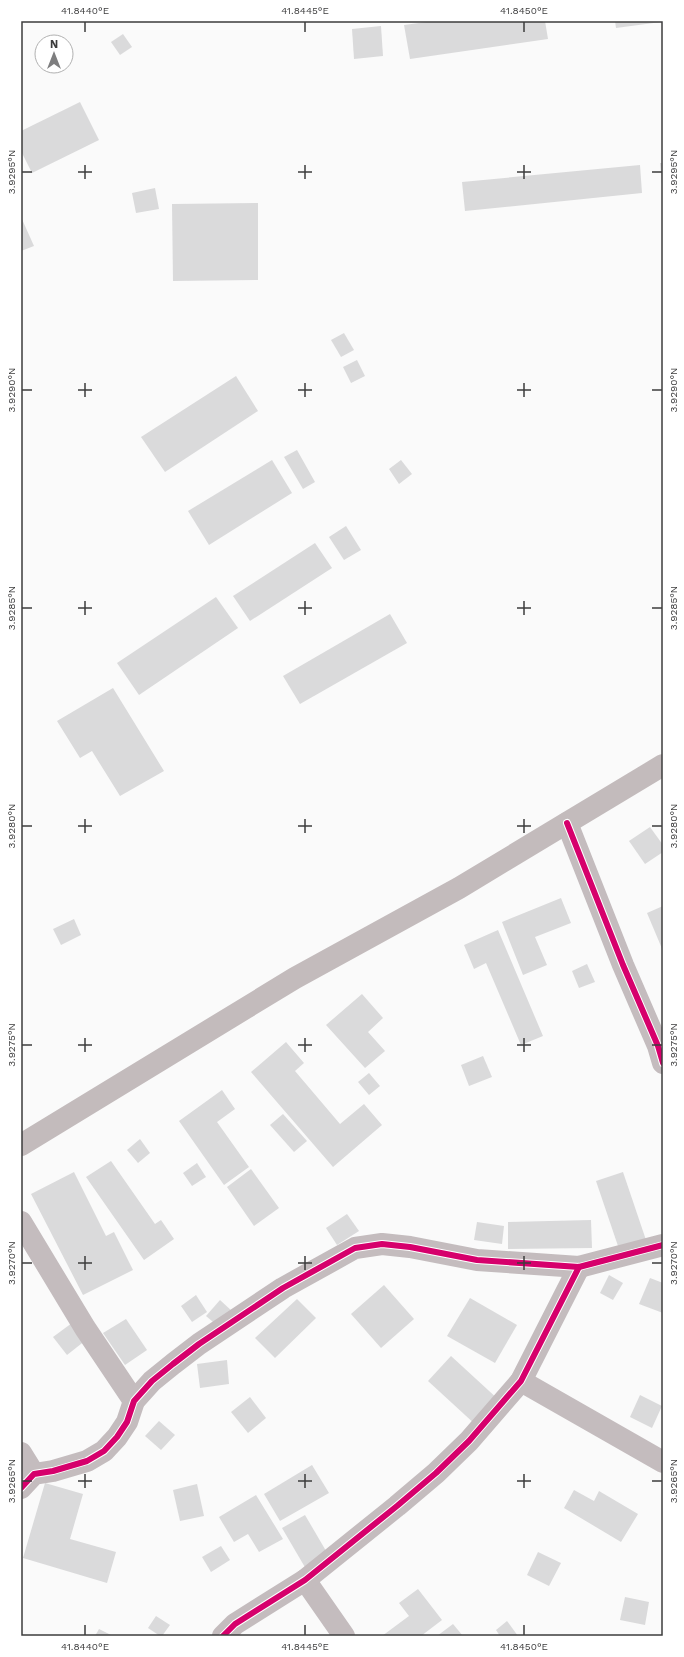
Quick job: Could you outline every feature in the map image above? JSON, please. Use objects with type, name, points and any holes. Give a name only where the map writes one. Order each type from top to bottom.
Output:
[{"type":"main road","points":[[21,1145],[295,978],[459,888],[663,765]]},
{"type":"street","points":[[567,823],[623,965],[658,1046],[663,1063]]},
{"type":"street","points":[[21,1222],[85,1328],[134,1401]]},
{"type":"street","points":[[21,1453],[28,1481],[52,1471],[87,1461],[104,1451],[117,1437],[127,1422],[134,1401],[152,1381],[199,1344],[284,1288],[355,1248],[382,1244],[410,1247],[477,1260],[579,1267],[663,1245]]},
{"type":"street","points":[[223,1636],[235,1624],[304,1580],[436,1474],[469,1441],[521,1381],[579,1267]]},
{"type":"street","points":[[521,1381],[663,1462]]},
{"type":"street","points":[[304,1580],[344,1636]]},
{"type":"building","points":[[434,21],[545,21],[548,39],[410,59],[404,25]]},
{"type":"building","points":[[615,21],[661,21],[661,22],[616,28]]},
{"type":"building","points":[[381,26],[383,56],[354,59],[352,29]]},
{"type":"building","points":[[123,34],[132,47],[120,55],[111,42]]},
{"type":"building","points":[[80,102],[99,140],[32,173],[21,151],[21,131]]},
{"type":"building","points":[[660,163],[663,163],[663,185],[662,185]]},
{"type":"building","points":[[640,165],[642,193],[465,211],[462,182]]},
{"type":"building","points":[[155,188],[159,209],[136,213],[132,193]]},
{"type":"building","points":[[258,203],[258,280],[173,281],[172,204]]},
{"type":"building","points":[[21,217],[34,246],[21,251]]},
{"type":"building","points":[[344,333],[354,350],[341,357],[331,340]]},
{"type":"building","points":[[357,360],[365,376],[351,383],[343,367]]},
{"type":"building","points":[[236,376],[258,411],[165,472],[141,437]]},
{"type":"building","points":[[297,450],[315,482],[303,489],[284,457]]},
{"type":"building","points":[[272,460],[292,493],[209,545],[188,511]]},
{"type":"building","points":[[401,460],[412,474],[399,484],[389,469]]},
{"type":"building","points":[[346,526],[361,550],[344,560],[329,537]]},
{"type":"building","points":[[315,543],[332,568],[250,621],[233,596]]},
{"type":"building","points":[[216,597],[238,628],[139,695],[117,663]]},
{"type":"building","points":[[390,614],[407,643],[300,704],[283,676]]},
{"type":"building","points":[[113,688],[164,771],[120,796],[92,751],[80,758],[57,721]]},
{"type":"building","points":[[650,827],[663,845],[663,852],[645,864],[629,841]]},
{"type":"building","points":[[561,898],[571,923],[535,937],[547,965],[523,975],[502,922]]},
{"type":"building","points":[[663,906],[663,951],[647,913]]},
{"type":"building","points":[[74,919],[81,935],[61,945],[53,929]]},
{"type":"building","points":[[498,930],[543,1036],[521,1045],[486,963],[474,969],[464,945]]},
{"type":"building","points":[[587,964],[595,982],[579,988],[572,971]]},
{"type":"building","points":[[362,994],[383,1018],[368,1032],[385,1051],[365,1068],[326,1025]]},
{"type":"building","points":[[286,1042],[304,1063],[295,1071],[340,1124],[364,1104],[382,1125],[333,1167],[251,1072]]},
{"type":"building","points":[[483,1056],[492,1077],[469,1086],[461,1065]]},
{"type":"building","points":[[369,1073],[380,1086],[369,1095],[358,1082]]},
{"type":"building","points":[[222,1090],[235,1109],[217,1122],[249,1167],[224,1185],[179,1121]]},
{"type":"building","points":[[283,1114],[307,1141],[294,1152],[270,1125]]},
{"type":"building","points":[[140,1139],[150,1153],[138,1163],[127,1150]]},
{"type":"building","points":[[111,1161],[155,1224],[161,1220],[174,1239],[144,1260],[86,1177]]},
{"type":"building","points":[[197,1163],[206,1177],[192,1186],[183,1173]]},
{"type":"building","points":[[251,1169],[279,1208],[254,1226],[227,1187]]},
{"type":"building","points":[[74,1172],[106,1236],[114,1232],[133,1270],[83,1295],[31,1194]]},
{"type":"building","points":[[623,1172],[646,1240],[619,1249],[596,1181]]},
{"type":"building","points":[[347,1214],[359,1231],[337,1245],[326,1228]]},
{"type":"building","points":[[591,1220],[592,1248],[508,1249],[508,1222]]},
{"type":"building","points":[[477,1222],[504,1226],[502,1244],[474,1240]]},
{"type":"building","points":[[609,1275],[623,1283],[613,1300],[600,1293]]},
{"type":"building","points":[[650,1278],[663,1283],[663,1313],[639,1304]]},
{"type":"building","points":[[384,1285],[414,1319],[381,1348],[351,1314]]},
{"type":"building","points":[[196,1295],[207,1312],[192,1322],[181,1306]]},
{"type":"building","points":[[470,1298],[517,1325],[495,1363],[447,1336]]},
{"type":"building","points":[[297,1299],[316,1318],[275,1358],[255,1338]]},
{"type":"building","points":[[220,1300],[233,1312],[219,1327],[206,1316]]},
{"type":"building","points":[[126,1319],[147,1350],[125,1365],[103,1333]]},
{"type":"building","points":[[72,1323],[86,1340],[67,1355],[53,1337]]},
{"type":"building","points":[[451,1356],[500,1401],[477,1426],[428,1381]]},
{"type":"building","points":[[227,1360],[229,1384],[200,1388],[197,1364]]},
{"type":"building","points":[[640,1395],[662,1406],[652,1428],[630,1417]]},
{"type":"building","points":[[250,1397],[266,1418],[248,1433],[231,1412]]},
{"type":"building","points":[[159,1421],[175,1435],[161,1450],[145,1436]]},
{"type":"building","points":[[312,1465],[329,1493],[280,1521],[264,1494]]},
{"type":"building","points":[[45,1483],[83,1494],[70,1539],[116,1552],[107,1583],[23,1558]]},
{"type":"building","points":[[197,1484],[204,1516],[180,1521],[173,1490]]},
{"type":"building","points":[[574,1490],[594,1501],[599,1491],[638,1514],[621,1542],[564,1508]]},
{"type":"building","points":[[256,1495],[283,1539],[259,1552],[248,1534],[234,1542],[219,1517]]},
{"type":"building","points":[[305,1515],[329,1556],[306,1569],[282,1528]]},
{"type":"building","points":[[221,1546],[230,1560],[211,1572],[202,1557]]},
{"type":"building","points":[[538,1552],[561,1563],[549,1586],[527,1575]]},
{"type":"building","points":[[418,1589],[442,1620],[421,1636],[382,1636],[409,1616],[399,1603]]},
{"type":"building","points":[[625,1597],[649,1602],[645,1625],[620,1620]]},
{"type":"building","points":[[156,1616],[170,1625],[162,1636],[148,1628]]},
{"type":"building","points":[[507,1621],[518,1636],[500,1636],[496,1630]]},
{"type":"building","points":[[453,1624],[463,1636],[437,1636]]},
{"type":"building","points":[[99,1629],[113,1636],[95,1636]]},
{"type":"cycle path","points":[[567,823],[623,965],[658,1046],[663,1063]]},
{"type":"cycle path","points":[[21,1488],[34,1474],[53,1471],[87,1461],[104,1451],[117,1437],[127,1422],[134,1401],[152,1381],[173,1364],[199,1344],[283,1288],[355,1248],[382,1244],[410,1247],[477,1260],[579,1267],[663,1245]]},
{"type":"cycle path","points":[[223,1636],[235,1624],[305,1580],[436,1473],[469,1441],[521,1381],[579,1267]]}]
